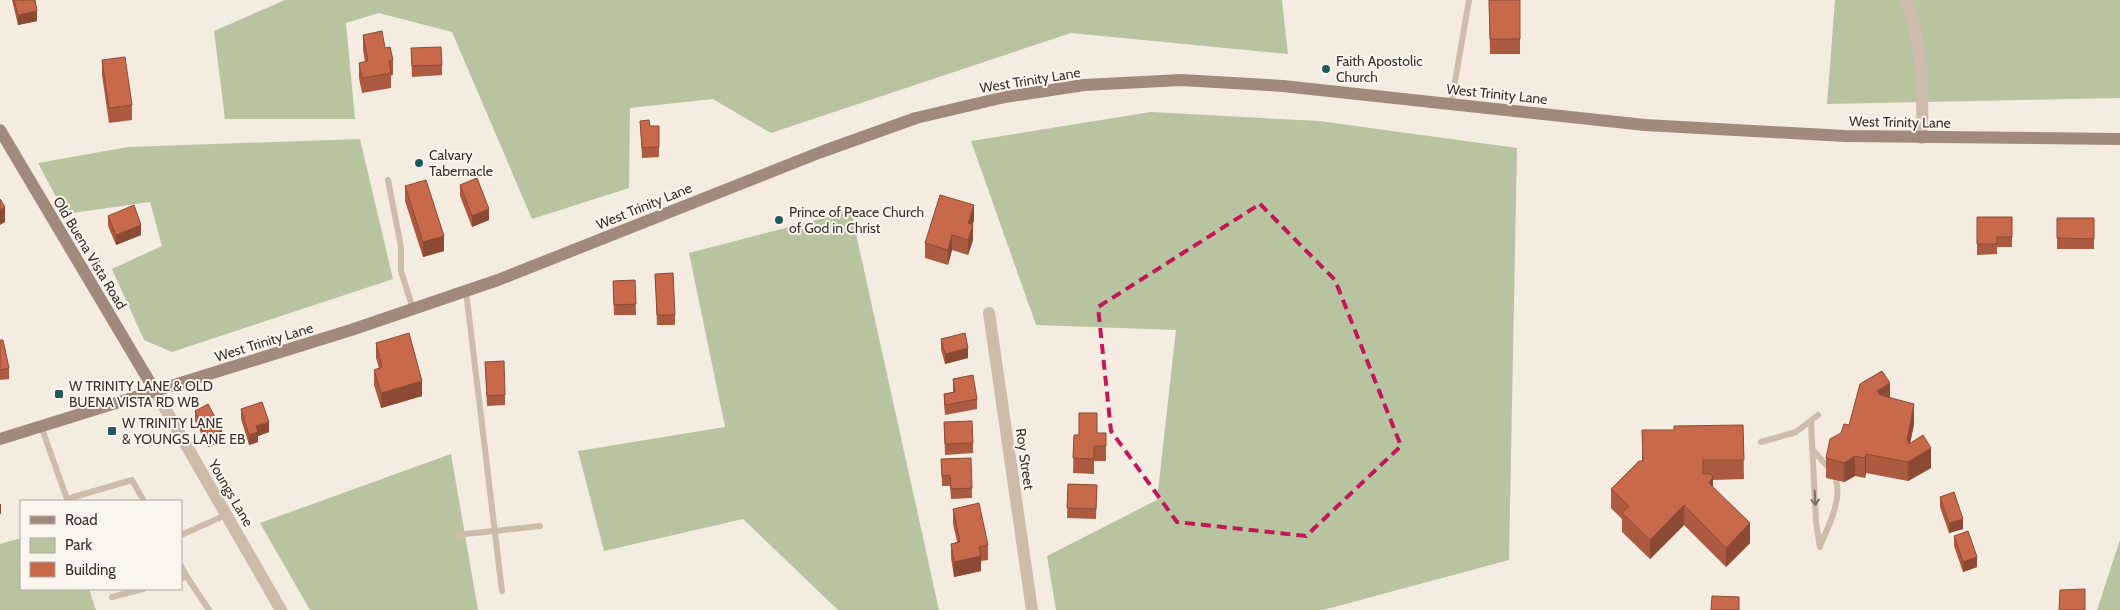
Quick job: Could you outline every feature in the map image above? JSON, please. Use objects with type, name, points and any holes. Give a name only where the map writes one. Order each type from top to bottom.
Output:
[{"type":"main road","name":"West Trinity Lane","points":[[0,439],[413,309],[507,277],[822,152],[916,118],[1005,97],[1084,85],[1181,80],[1283,86],[1645,125],[1845,136],[2120,139]]},
{"type":"main road","name":"Old Buena Vista Road","points":[[0,130],[156,391]]},
{"type":"street","points":[[1906,0],[1914,20],[1920,60],[1922,138]]},
{"type":"street","name":"Roy Street","points":[[989,313],[1032,610]]},
{"type":"street","name":"Youngs Lane","points":[[156,391],[281,610]]},
{"type":"lane","points":[[1451,105],[1469,0]]},
{"type":"lane","points":[[388,180],[401,247],[401,271],[413,309]]},
{"type":"lane","points":[[466,291],[502,592]]},
{"type":"lane","points":[[1761,442],[1796,432],[1818,415]]},
{"type":"lane","points":[[1811,422],[1816,522],[1820,547],[1834,507],[1837,494],[1836,480]]},
{"type":"lane","points":[[42,426],[67,499],[132,480],[143,500]]},
{"type":"lane","points":[[1812,449],[1828,467]]},
{"type":"lane","points":[[182,535],[226,515]]},
{"type":"lane","points":[[458,535],[540,526]]},
{"type":"lane","points":[[184,578],[209,610]]},
{"type":"lane","points":[[112,597],[139,590]]},
{"type":"highlighted area","points":[[1260,204],[1335,280],[1401,446],[1306,536],[1177,522],[1111,431],[1098,307]]},
{"type":"green space","points":[[285,0],[1282,0],[1288,54],[1071,33],[771,133],[713,99],[630,108],[629,188],[532,219],[452,32],[379,13],[346,23],[355,119],[225,119],[214,31]]},
{"type":"green space","points":[[1835,0],[2120,0],[2120,98],[1827,104]]},
{"type":"green space","points":[[1151,112],[1319,121],[1517,148],[1509,560],[1323,610],[1056,610],[1047,556],[1157,500],[1176,330],[1036,325],[971,141]]},
{"type":"green space","points":[[360,139],[393,279],[172,352],[144,340],[112,269],[162,246],[150,202],[65,214],[38,163],[128,147]]},
{"type":"green space","points":[[851,211],[939,610],[838,610],[743,519],[604,551],[578,451],[725,427],[689,253]]},
{"type":"green space","points":[[451,454],[478,610],[310,610],[260,523]]},
{"type":"green space","points":[[20,538],[20,590],[89,590],[96,610],[0,610],[0,544]]},
{"type":"green space","points":[[2120,540],[2120,610],[2097,610]]},
{"type":"building","points":[[14,0],[35,0],[37,11],[18,15]]},
{"type":"building","points":[[1489,0],[1520,0],[1520,39],[1490,39]]},
{"type":"building","points":[[382,31],[385,48],[390,47],[393,60],[389,61],[391,73],[362,78],[359,63],[368,61],[363,35]]},
{"type":"building","points":[[441,47],[442,65],[412,66],[411,48]]},
{"type":"building","points":[[125,57],[132,105],[109,108],[102,60]]},
{"type":"building","points":[[649,120],[650,126],[659,126],[659,147],[642,148],[640,121]]},
{"type":"building","points":[[477,178],[489,209],[472,216],[460,185]]},
{"type":"building","points":[[426,180],[444,236],[423,242],[405,186]]},
{"type":"building","points":[[940,195],[974,205],[968,223],[973,225],[968,240],[952,235],[948,250],[925,243]]},
{"type":"building","points":[[0,199],[5,207],[0,210]]},
{"type":"building","points":[[134,205],[141,225],[116,235],[108,216]]},
{"type":"building","points":[[1977,217],[2012,217],[2012,237],[1997,237],[1997,244],[1977,244]]},
{"type":"building","points":[[2057,218],[2094,218],[2094,239],[2057,238]]},
{"type":"building","points":[[673,273],[675,315],[657,315],[655,274]]},
{"type":"building","points":[[635,280],[636,304],[614,305],[613,281]]},
{"type":"building","points":[[409,333],[422,381],[381,393],[374,370],[382,367],[376,343]]},
{"type":"building","points":[[965,333],[968,348],[945,354],[941,339]]},
{"type":"building","points":[[0,340],[3,340],[9,368],[0,370]]},
{"type":"building","points":[[504,361],[505,395],[487,396],[485,362]]},
{"type":"building","points":[[1882,371],[1890,383],[1877,391],[1880,395],[1914,404],[1907,440],[1909,444],[1923,435],[1931,448],[1908,462],[1866,454],[1865,458],[1855,456],[1844,463],[1826,458],[1830,439],[1841,433],[1844,424],[1849,425],[1860,384]]},
{"type":"building","points":[[973,375],[977,399],[945,405],[944,394],[955,392],[953,379]]},
{"type":"building","points":[[262,402],[269,422],[256,426],[258,432],[249,435],[241,409]]},
{"type":"building","points":[[208,404],[222,430],[208,437],[195,411]]},
{"type":"building","points":[[1079,413],[1097,413],[1097,433],[1106,433],[1106,446],[1094,446],[1094,459],[1073,458],[1074,435],[1079,435]]},
{"type":"building","points":[[972,421],[973,443],[945,444],[944,422]]},
{"type":"building","points":[[1743,425],[1744,460],[1703,460],[1703,474],[1711,474],[1713,477],[1709,483],[1750,523],[1726,548],[1684,505],[1650,540],[1622,513],[1629,506],[1611,489],[1639,461],[1643,461],[1642,430],[1674,430],[1674,426]]},
{"type":"building","points":[[971,458],[972,488],[951,489],[950,475],[942,476],[941,459]]},
{"type":"building","points":[[1068,484],[1097,485],[1096,509],[1067,508]]},
{"type":"building","points":[[1954,492],[1963,519],[1949,523],[1940,497]]},
{"type":"building","points":[[979,503],[988,545],[979,547],[981,556],[954,562],[951,544],[960,542],[953,509]]},
{"type":"building","points":[[1968,531],[1977,557],[1963,562],[1954,536]]},
{"type":"building","points":[[2085,589],[2085,610],[2059,610],[2060,590]]},
{"type":"building","points":[[1712,596],[1739,597],[1739,610],[1711,610]]},
{"type":"place","name":"Faith Apostolic Church","points":[[1326,69]]},
{"type":"place","name":"Calvary Tabernacle","points":[[419,163]]},
{"type":"place","name":"Prince of Peace Church of God in Christ","points":[[779,220]]},
{"type":"place","name":"W TRINITY LANE & OLD BUENA VISTA RD WB","points":[[59,394]]},
{"type":"place","name":"W TRINITY LANE & YOUNGS LANE EB","points":[[112,431]]}]
